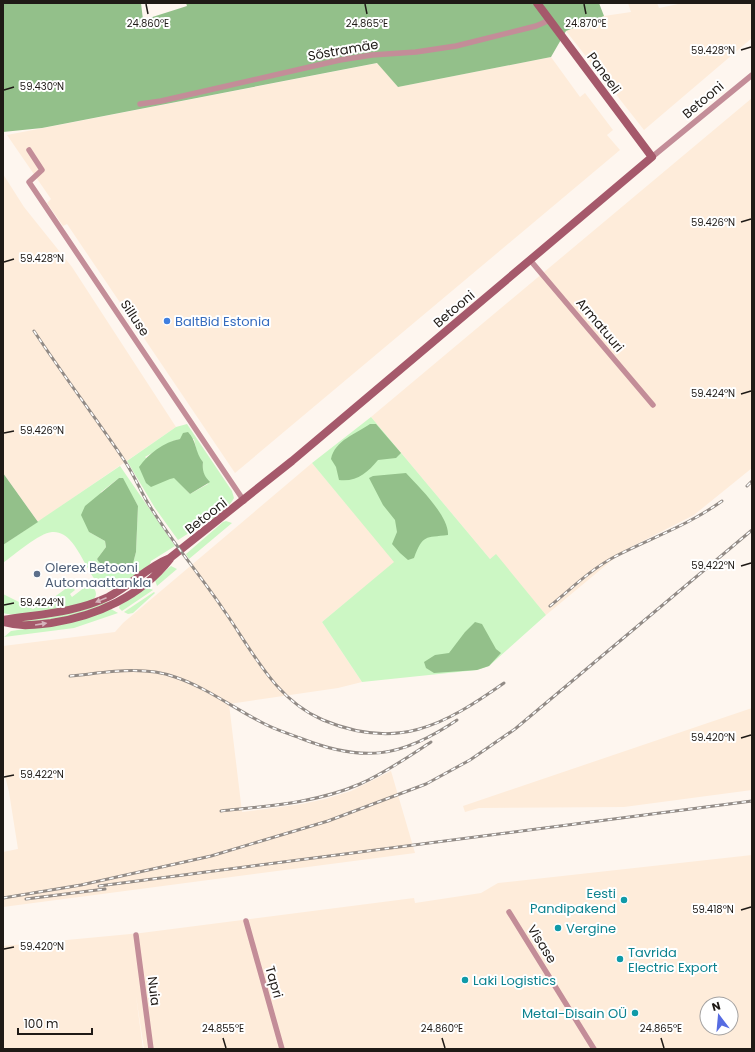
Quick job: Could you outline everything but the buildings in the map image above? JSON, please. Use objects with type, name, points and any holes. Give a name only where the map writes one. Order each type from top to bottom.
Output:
[{"type":"street","name":"Paneeli","points":[[537,3],[652,157]]},
{"type":"street","name":"Sõstramäe","points":[[140,104],[340,60],[456,46],[536,26],[550,20]]},
{"type":"street","name":"Betooni","points":[[3,621],[18,627],[64,621],[98,611],[128,596],[149,581],[160,572],[170,558],[244,501],[652,157],[752,75]]},
{"type":"street","name":"Silluse","points":[[29,150],[42,170],[29,182],[244,501]]},
{"type":"street","name":"Armatuuri","points":[[530,260],[653,405]]},
{"type":"street","name":"Visase","points":[[509,912],[594,1049]]},
{"type":"street","name":"Tapri","points":[[246,921],[282,1049]]},
{"type":"street","name":"Nuia","points":[[136,935],[151,1049]]},
{"type":"shaded area","points":[[628,3],[657,3],[659,8],[683,3],[752,3],[752,38],[644,130],[566,31],[604,16],[631,12]]},
{"type":"shaded area","points":[[551,57],[580,97],[585,93],[613,130],[607,135],[620,150],[235,473],[67,224],[63,226],[47,203],[51,199],[7,135],[378,63],[398,87]]},
{"type":"shaded area","points":[[752,98],[752,468],[694,515],[623,551],[546,615],[496,555],[490,559],[371,417]]},
{"type":"shaded area","points":[[3,174],[24,207],[72,267],[176,427],[38,522],[3,473]]},
{"type":"shaded area","points":[[312,463],[395,562],[322,622],[362,682],[338,688],[229,704],[242,812],[302,804],[325,799],[351,791],[391,771],[415,853],[3,907],[3,852],[18,849],[9,792],[3,768],[3,646],[115,632],[123,623]]},
{"type":"shaded area","points":[[752,708],[752,790],[624,807],[479,808],[465,812],[463,806]]},
{"type":"shaded area","points":[[752,855],[752,1049],[144,1049],[136,996],[143,1049],[3,1049],[3,946],[141,933],[414,898],[415,903],[481,893],[498,883]]},
{"type":"green space","points":[[3,3],[141,3],[143,20],[187,6],[186,3],[599,3],[604,16],[566,31],[551,57],[398,87],[377,63],[42,128],[3,132]]},
{"type":"green space","points":[[371,417],[490,559],[496,554],[546,615],[489,666],[477,670],[362,682],[322,622],[394,562],[312,463]]},
{"type":"green space","points":[[187,424],[232,491],[234,498],[224,510],[178,540],[155,508],[127,461],[176,427]],"holes":[[[180,439],[194,439],[198,457],[203,462],[202,470],[208,484],[190,494],[175,478],[170,478],[145,457],[173,441]]]},
{"type":"green space","points":[[370,424],[376,424],[401,453],[396,458],[378,460],[366,473],[361,476],[351,480],[339,480],[336,467],[331,459],[333,452],[341,442]]},
{"type":"green space","points":[[188,432],[193,439],[203,462],[206,478],[210,482],[190,494],[174,478],[151,487],[146,483],[139,467],[157,449],[180,439],[183,433]]},
{"type":"green space","points":[[120,466],[175,546],[151,561],[150,564],[128,582],[112,589],[104,588],[97,581],[70,540],[62,534],[52,532],[40,536],[3,563],[3,545]],"holes":[[[119,478],[122,478],[138,506],[136,552],[134,559],[124,572],[116,565],[102,565],[97,559],[106,547],[105,541],[89,532],[101,492]]]},
{"type":"green space","points":[[3,473],[38,522],[3,545]]},
{"type":"green space","points":[[406,473],[439,511],[447,527],[448,535],[434,536],[426,539],[420,545],[414,558],[408,560],[392,544],[397,532],[395,520],[383,505],[369,478],[373,476]]},
{"type":"green space","points":[[119,478],[123,478],[138,506],[136,552],[132,567],[124,572],[116,565],[105,565],[99,562],[97,559],[106,547],[105,541],[89,532],[81,515],[85,506]]},
{"type":"green space","points":[[226,521],[232,523],[189,559],[186,554]]},
{"type":"green space","points":[[171,566],[177,569],[157,586],[155,580]]},
{"type":"green space","points":[[89,584],[96,591],[96,596],[93,600],[61,609],[35,613],[3,613],[3,594],[33,609],[53,598],[68,587],[75,590],[70,594],[72,597]]},
{"type":"green space","points":[[147,587],[153,590],[122,611],[119,608],[120,605]]},
{"type":"green space","points":[[154,592],[155,593],[133,613],[128,614],[124,612]]},
{"type":"green space","points":[[106,602],[108,603],[72,616],[24,623],[21,621]]},
{"type":"green space","points":[[111,609],[118,613],[74,628],[4,637],[11,631],[60,624]]},
{"type":"green space","points":[[475,622],[482,624],[496,649],[501,653],[489,666],[477,670],[434,673],[426,668],[424,662],[435,655],[449,653],[465,632]]},
{"type":"railway","points":[[34,331],[124,460],[159,521],[214,596],[254,657],[277,686],[291,700],[306,711],[323,720],[350,729],[374,733],[397,733],[418,729],[439,722],[482,698],[504,683]]},
{"type":"railway","points":[[747,486],[752,481]]},
{"type":"railway","points":[[550,606],[607,561],[683,524],[722,501]]},
{"type":"railway","points":[[3,898],[81,885],[211,856],[328,821],[426,784],[470,760],[515,729],[752,530]]},
{"type":"railway","points":[[70,676],[122,671],[149,671],[162,673],[197,686],[275,729],[323,746],[343,751],[381,753],[399,749],[437,733],[457,720]]},
{"type":"railway","points":[[221,811],[292,803],[326,796],[360,784],[378,775],[431,742]]},
{"type":"railway","points":[[99,886],[752,801]]},
{"type":"railway","points":[[26,899],[105,889]]},
{"type":"place","name":"BaltBid Estonia","points":[[167,321]]},
{"type":"place","name":"Olerex Betooni Automaattankla","points":[[37,574]]},
{"type":"place","name":"Eesti Pandipakend","points":[[624,900]]},
{"type":"place","name":"Vergine","points":[[558,928]]},
{"type":"place","name":"Tavrida Electric Export","points":[[620,959]]},
{"type":"place","name":"Laki Logistics","points":[[465,980]]},
{"type":"place","name":"Metal-Disain OÜ","points":[[635,1013]]}]
